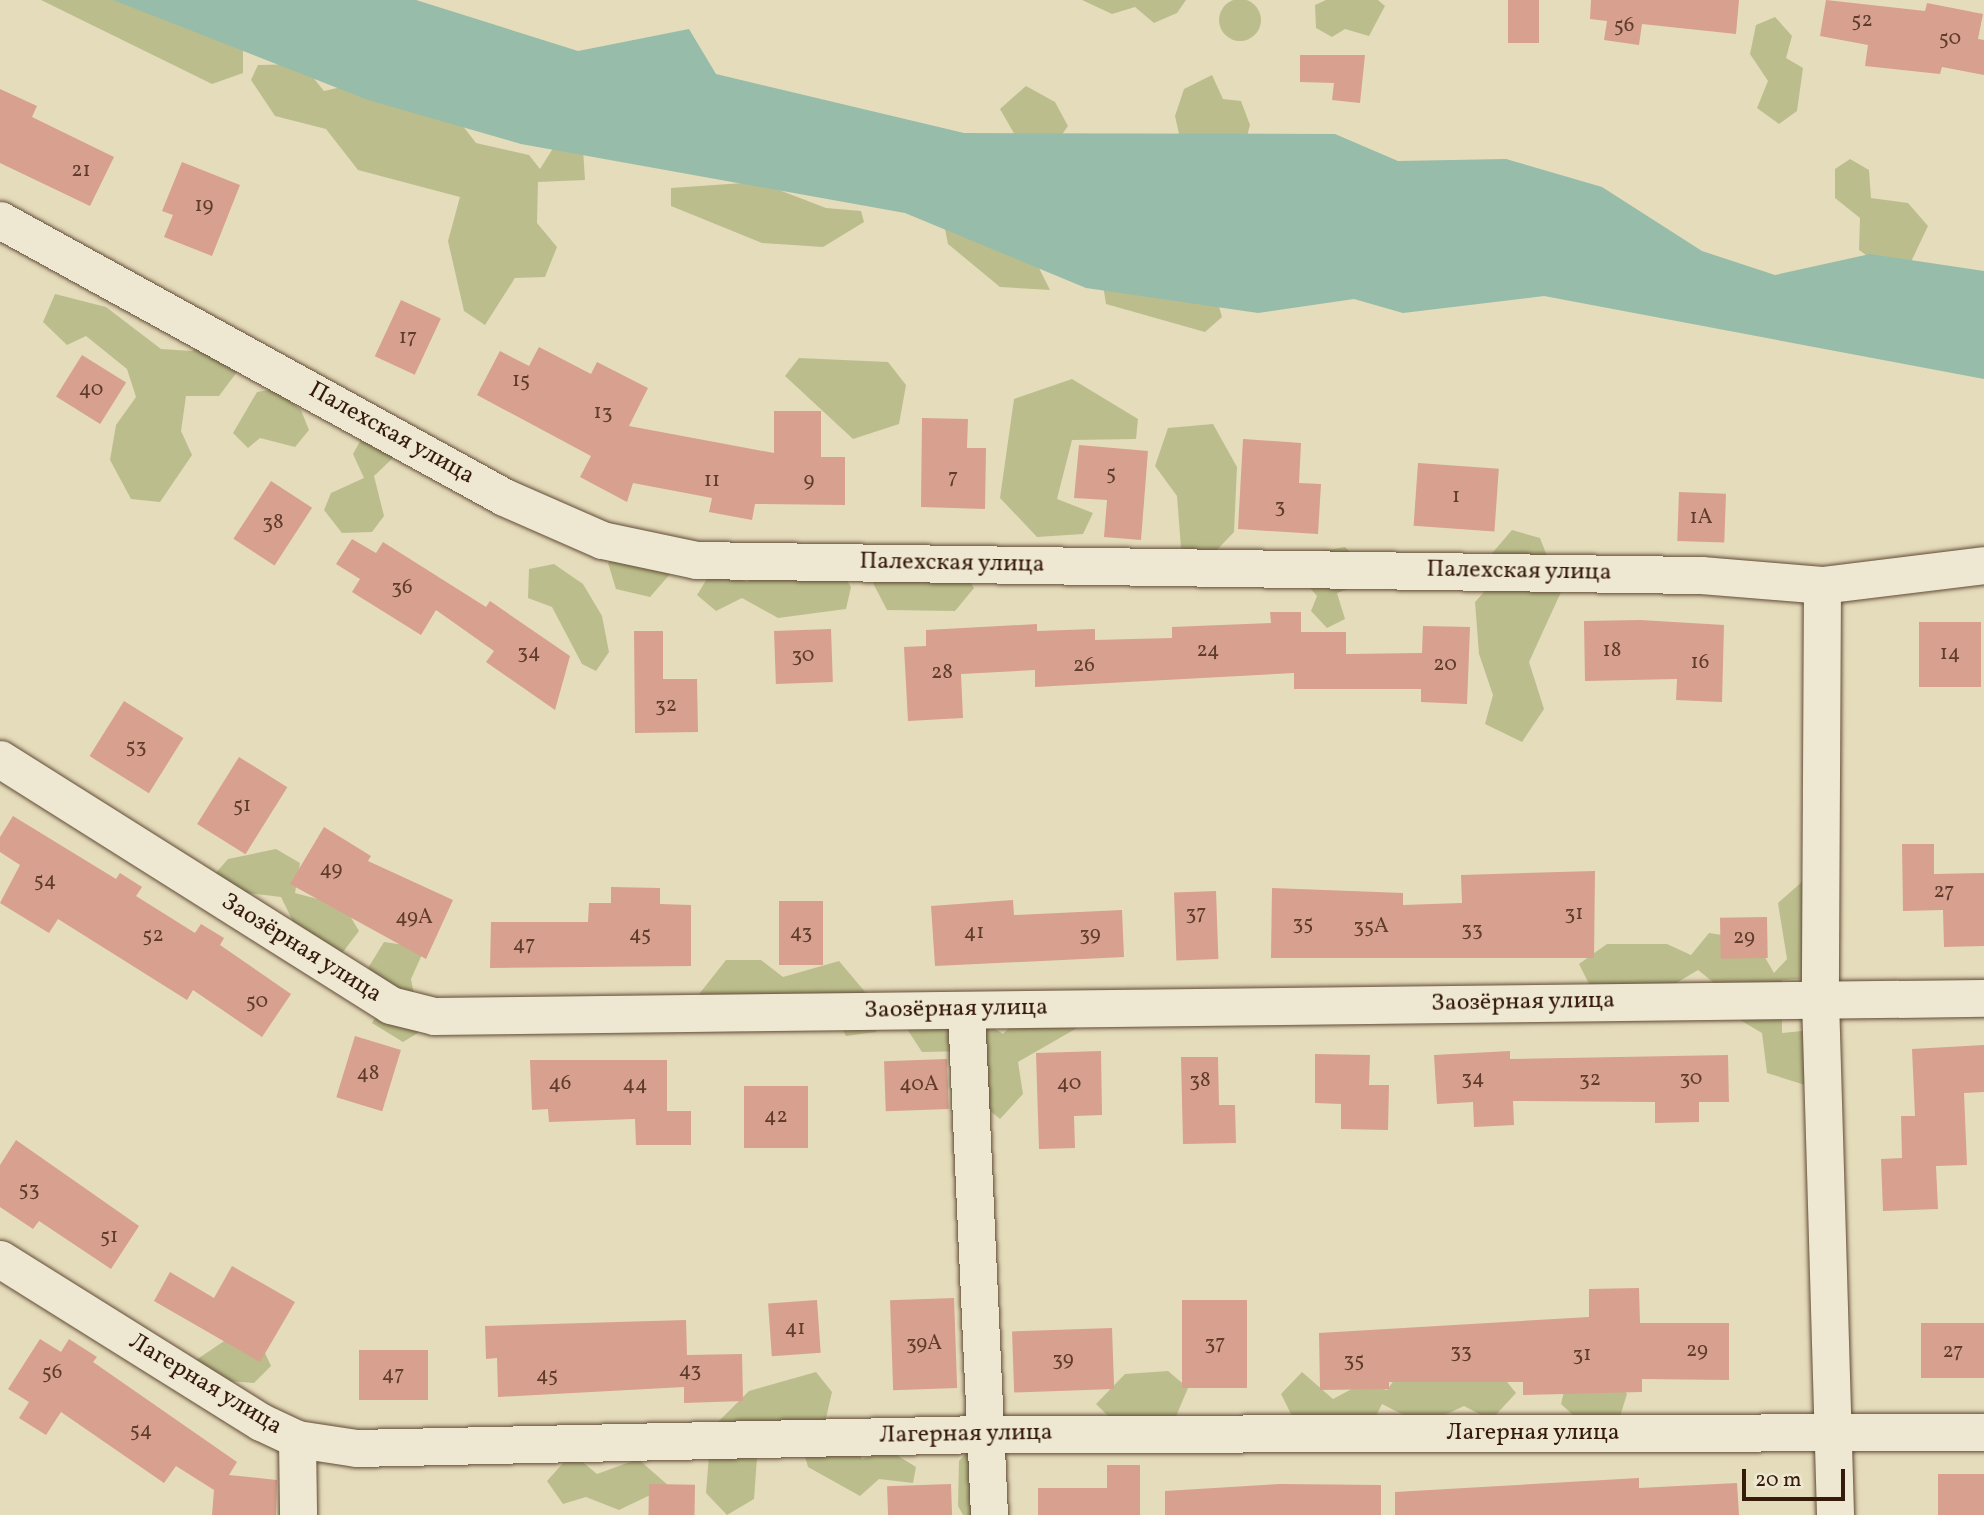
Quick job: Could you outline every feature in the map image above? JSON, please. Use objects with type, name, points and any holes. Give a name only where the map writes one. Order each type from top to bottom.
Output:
[{"type":"street","name":"Палехская улица","points":[[0,220],[504,497],[601,540],[696,560],[1701,575],[1822,585],[1984,565]]},
{"type":"street","points":[[1822,585],[1821,999],[1835,1515]]},
{"type":"street","name":"Заозёрная улица","points":[[1,761],[390,1005],[434,1016],[1984,998]]},
{"type":"street","points":[[966,1010],[989,1515]]},
{"type":"street","name":"Лагерная улица","points":[[0,1259],[297,1439],[356,1448],[985,1434],[1984,1432]]},
{"type":"street","points":[[297,1439],[298,1515]]},
{"type":"shaded area","points":[[1240,-1],[1255,5],[1261,20],[1255,35],[1240,41],[1225,35],[1219,20],[1225,5]]},
{"type":"shaded area","points":[[41,0],[143,0],[243,38],[243,73],[212,84]]},
{"type":"shaded area","points":[[113,0],[416,0],[578,51],[689,29],[716,74],[964,133],[1335,134],[1398,161],[1506,159],[1602,187],[1702,251],[1775,275],[1870,254],[1984,271],[1984,379],[1544,296],[1403,313],[1354,299],[1258,313],[1086,288],[905,213],[521,144],[368,100]]},
{"type":"shaded area","points":[[1082,0],[1186,0],[1177,13],[1154,23],[1135,7],[1112,14]]},
{"type":"shaded area","points":[[1326,0],[1378,0],[1385,6],[1369,36],[1345,29],[1332,37],[1316,28],[1315,5]]},
{"type":"shaded area","points":[[1775,17],[1792,36],[1786,58],[1803,68],[1797,111],[1779,124],[1757,108],[1768,81],[1750,54],[1756,25]]},
{"type":"shaded area","points":[[302,64],[324,91],[359,83],[452,112],[476,143],[529,155],[540,169],[557,142],[583,149],[585,180],[538,182],[537,223],[557,247],[545,277],[515,278],[485,325],[464,311],[448,241],[460,197],[358,170],[326,129],[275,116],[251,80],[258,65]]},
{"type":"shaded area","points":[[1212,75],[1223,99],[1241,101],[1250,125],[1242,155],[1183,152],[1175,116],[1184,89]]},
{"type":"shaded area","points":[[1026,86],[1055,102],[1068,126],[1055,144],[1019,142],[1000,109]]},
{"type":"shaded area","points":[[1850,159],[1869,170],[1871,198],[1908,203],[1928,226],[1909,266],[1886,269],[1859,250],[1860,218],[1835,198],[1835,169]]},
{"type":"shaded area","points":[[758,182],[826,208],[861,211],[864,222],[823,247],[762,243],[671,206],[671,188]]},
{"type":"shaded area","points":[[944,224],[1033,256],[1050,290],[1000,287],[948,244]]},
{"type":"shaded area","points":[[1103,285],[1216,296],[1222,317],[1205,332],[1106,304]]},
{"type":"shaded area","points":[[55,294],[106,307],[161,349],[192,351],[206,342],[237,372],[219,396],[186,396],[181,431],[192,455],[160,502],[131,499],[110,460],[116,425],[136,397],[127,369],[86,336],[67,345],[43,322]]},
{"type":"shaded area","points":[[799,358],[888,362],[906,385],[899,424],[853,439],[785,376]]},
{"type":"shaded area","points":[[1072,379],[1138,419],[1136,439],[1072,440],[1057,499],[1093,513],[1083,534],[1037,537],[1000,498],[1014,399]]},
{"type":"shaded area","points":[[275,389],[301,410],[309,430],[295,447],[260,438],[248,448],[233,433],[257,392]]},
{"type":"shaded area","points":[[1213,424],[1237,467],[1234,532],[1212,555],[1181,548],[1177,496],[1155,466],[1168,428]]},
{"type":"shaded area","points":[[363,436],[396,455],[374,476],[384,516],[372,532],[342,533],[324,510],[331,493],[364,478],[353,454]]},
{"type":"shaded area","points":[[1512,530],[1540,538],[1561,592],[1529,662],[1544,709],[1522,742],[1485,724],[1493,695],[1479,654],[1475,602],[1495,580],[1488,558]]},
{"type":"shaded area","points":[[1345,547],[1361,562],[1356,586],[1337,593],[1345,619],[1327,628],[1311,611],[1317,596],[1305,582],[1315,552]]},
{"type":"shaded area","points":[[623,551],[671,573],[650,597],[616,589],[608,563]]},
{"type":"shaded area","points":[[554,564],[583,584],[602,616],[609,652],[596,671],[582,664],[552,607],[528,598],[529,569]]},
{"type":"shaded area","points":[[770,567],[840,569],[851,587],[846,609],[778,618],[742,598],[716,611],[697,595],[713,569],[747,582]]},
{"type":"shaded area","points":[[885,567],[962,568],[974,588],[955,611],[887,610],[873,583]]},
{"type":"shaded area","points":[[276,849],[300,863],[295,893],[344,906],[359,931],[339,957],[305,946],[281,897],[230,891],[214,875],[228,859]]},
{"type":"shaded area","points":[[1803,881],[1823,977],[1782,980],[1782,1033],[1812,1030],[1808,1086],[1767,1073],[1762,1033],[1730,1014],[1718,986],[1698,970],[1668,988],[1591,988],[1579,964],[1607,944],[1667,944],[1691,955],[1709,933],[1755,940],[1774,973],[1787,959],[1778,903]]},
{"type":"shaded area","points":[[384,942],[425,948],[411,979],[421,1031],[403,1042],[372,1023],[394,989],[368,968]]},
{"type":"shaded area","points":[[726,960],[761,960],[783,977],[839,961],[866,993],[889,998],[876,1032],[846,1036],[829,1003],[786,997],[744,1032],[712,1032],[696,998]]},
{"type":"shaded area","points":[[1082,992],[1077,1028],[1018,1062],[1023,1094],[1000,1119],[977,1100],[972,1051],[922,1052],[907,1029],[928,1012],[980,1019],[1003,1034],[1044,994]]},
{"type":"shaded area","points":[[239,1331],[259,1340],[271,1366],[254,1383],[200,1379],[196,1360]]},
{"type":"shaded area","points":[[1605,1363],[1627,1394],[1617,1426],[1584,1425],[1561,1404],[1569,1371]]},
{"type":"shaded area","points":[[1494,1366],[1516,1393],[1491,1420],[1464,1406],[1423,1425],[1382,1404],[1362,1443],[1295,1422],[1281,1394],[1302,1372],[1333,1399],[1363,1383],[1387,1390],[1400,1372]]},
{"type":"shaded area","points":[[1168,1371],[1188,1388],[1174,1421],[1124,1432],[1096,1404],[1125,1374]]},
{"type":"shaded area","points":[[816,1372],[832,1392],[824,1427],[848,1429],[862,1459],[890,1451],[916,1467],[913,1483],[879,1479],[860,1496],[808,1467],[799,1435],[759,1431],[754,1499],[727,1515],[706,1493],[711,1429],[749,1391]]},
{"type":"shaded area","points":[[974,1445],[999,1469],[1009,1515],[963,1515],[958,1506],[959,1461]]},
{"type":"shaded area","points":[[572,1453],[597,1474],[638,1459],[669,1486],[619,1510],[586,1497],[563,1504],[547,1481]]},
{"type":"building","points":[[1508,0],[1539,0],[1539,43],[1508,43]]},
{"type":"building","points":[[1591,0],[1739,0],[1736,34],[1642,24],[1639,45],[1604,40],[1607,21],[1590,19]]},
{"type":"building","points":[[1826,0],[1925,11],[1927,3],[1983,14],[1978,39],[1984,40],[1984,75],[1942,67],[1940,74],[1865,66],[1868,45],[1820,36]]},
{"type":"building","points":[[1300,55],[1365,55],[1360,103],[1332,100],[1334,83],[1300,82]]},
{"type":"building","points":[[0,89],[37,106],[32,117],[114,157],[90,206],[0,163]]},
{"type":"building","points":[[182,162],[240,185],[212,256],[164,237],[173,215],[162,211]]},
{"type":"building","points":[[401,300],[441,319],[415,375],[375,356]]},
{"type":"building","points":[[539,347],[591,374],[597,362],[648,388],[629,426],[774,453],[774,411],[821,411],[821,457],[845,457],[845,505],[755,504],[752,520],[709,512],[712,498],[633,483],[627,502],[580,477],[591,456],[477,395],[500,351],[529,366]]},
{"type":"building","points":[[82,355],[126,383],[100,424],[56,397]]},
{"type":"building","points":[[922,418],[968,419],[967,448],[986,448],[985,509],[921,507]]},
{"type":"building","points":[[1243,439],[1301,443],[1299,483],[1321,484],[1318,534],[1238,529]]},
{"type":"building","points":[[1079,445],[1148,451],[1141,540],[1104,537],[1107,500],[1074,498]]},
{"type":"building","points":[[1418,463],[1499,469],[1494,531],[1414,526]]},
{"type":"building","points":[[271,481],[312,508],[275,566],[233,539]]},
{"type":"building","points":[[1679,492],[1726,494],[1724,543],[1677,541]]},
{"type":"building","points":[[352,539],[376,553],[383,542],[486,607],[490,601],[570,656],[555,710],[486,662],[494,651],[436,610],[421,635],[352,592],[360,579],[336,564]]},
{"type":"building","points":[[1270,612],[1301,612],[1301,632],[1346,632],[1346,654],[1422,653],[1423,626],[1470,627],[1467,704],[1421,702],[1421,689],[1294,689],[1294,673],[1035,687],[1035,670],[961,674],[963,718],[908,721],[904,647],[926,646],[926,630],[1037,624],[1037,631],[1095,629],[1095,640],[1172,638],[1172,627],[1271,623]]},
{"type":"building","points":[[1640,620],[1724,625],[1722,702],[1676,700],[1677,679],[1585,681],[1584,621]]},
{"type":"building","points":[[1919,622],[1981,622],[1981,687],[1919,687]]},
{"type":"building","points":[[831,629],[833,682],[776,684],[774,631]]},
{"type":"building","points":[[634,631],[663,631],[663,679],[697,679],[698,732],[635,733]]},
{"type":"building","points":[[124,701],[183,738],[149,793],[90,756]]},
{"type":"building","points":[[239,757],[287,787],[245,854],[197,824]]},
{"type":"building","points":[[13,816],[116,879],[120,873],[142,887],[136,896],[195,933],[201,924],[224,938],[220,945],[291,994],[262,1037],[193,990],[187,1000],[58,919],[49,933],[0,903],[20,865],[0,852],[0,837]]},
{"type":"building","points":[[324,827],[371,856],[368,861],[453,900],[426,959],[290,884]]},
{"type":"building","points":[[1902,844],[1934,844],[1934,874],[1984,873],[1984,946],[1944,947],[1943,910],[1903,911]]},
{"type":"building","points":[[1595,871],[1594,958],[1271,958],[1272,888],[1403,893],[1403,905],[1462,903],[1461,875]]},
{"type":"building","points":[[611,887],[660,888],[660,904],[691,905],[691,966],[490,968],[491,922],[588,922],[589,903],[611,903]]},
{"type":"building","points":[[1216,891],[1218,959],[1176,960],[1174,892]]},
{"type":"building","points":[[1013,900],[1014,915],[1122,910],[1124,957],[935,966],[931,906]]},
{"type":"building","points":[[779,901],[823,901],[823,965],[779,965]]},
{"type":"building","points":[[1767,917],[1768,958],[1721,959],[1720,918]]},
{"type":"building","points":[[355,1036],[401,1050],[382,1111],[336,1097]]},
{"type":"building","points":[[1984,1045],[1984,1092],[1964,1093],[1967,1165],[1936,1166],[1938,1209],[1883,1211],[1881,1159],[1902,1158],[1901,1116],[1915,1116],[1912,1049]]},
{"type":"building","points":[[1101,1051],[1102,1115],[1074,1116],[1075,1148],[1039,1149],[1036,1053]]},
{"type":"building","points":[[1510,1051],[1510,1059],[1728,1055],[1729,1102],[1699,1102],[1699,1122],[1655,1123],[1655,1102],[1513,1101],[1514,1125],[1474,1127],[1473,1102],[1437,1104],[1434,1055]]},
{"type":"building","points":[[1315,1054],[1370,1055],[1369,1085],[1389,1085],[1388,1130],[1341,1129],[1341,1104],[1315,1103]]},
{"type":"building","points":[[1181,1057],[1218,1057],[1219,1105],[1235,1105],[1236,1143],[1183,1144]]},
{"type":"building","points":[[947,1059],[949,1109],[886,1111],[884,1061]]},
{"type":"building","points":[[530,1060],[667,1060],[667,1111],[691,1111],[691,1145],[636,1145],[635,1119],[549,1122],[548,1109],[532,1110]]},
{"type":"building","points":[[744,1086],[808,1086],[808,1148],[744,1148]]},
{"type":"building","points":[[16,1140],[139,1226],[111,1269],[39,1221],[33,1229],[0,1207],[0,1165]]},
{"type":"building","points":[[232,1266],[295,1302],[260,1362],[154,1301],[170,1272],[214,1298]]},
{"type":"building","points":[[1639,1288],[1640,1323],[1729,1323],[1729,1380],[1642,1379],[1642,1392],[1523,1395],[1523,1382],[1389,1382],[1389,1389],[1320,1390],[1319,1333],[1589,1317],[1589,1289]]},
{"type":"building","points":[[954,1298],[957,1388],[893,1390],[890,1300]]},
{"type":"building","points":[[817,1300],[821,1353],[772,1356],[768,1303]]},
{"type":"building","points":[[1182,1300],[1247,1300],[1247,1388],[1182,1388]]},
{"type":"building","points":[[686,1320],[687,1355],[742,1354],[743,1401],[684,1403],[684,1387],[498,1397],[497,1358],[486,1359],[485,1326]]},
{"type":"building","points":[[1921,1323],[1984,1323],[1984,1378],[1921,1378]]},
{"type":"building","points":[[1112,1328],[1114,1389],[1014,1392],[1012,1331]]},
{"type":"building","points":[[40,1339],[61,1352],[69,1339],[97,1357],[93,1362],[237,1462],[229,1475],[277,1480],[276,1515],[212,1515],[214,1490],[176,1466],[164,1483],[61,1412],[46,1435],[19,1418],[29,1402],[8,1389]]},
{"type":"building","points":[[359,1350],[428,1350],[428,1400],[359,1400]]},
{"type":"building","points":[[1107,1465],[1140,1465],[1140,1515],[1038,1515],[1038,1488],[1107,1488]]},
{"type":"building","points":[[1938,1474],[1984,1474],[1984,1515],[1938,1515]]},
{"type":"building","points":[[1639,1478],[1639,1488],[1737,1483],[1739,1515],[1395,1515],[1395,1492]]},
{"type":"building","points":[[649,1484],[695,1485],[694,1515],[648,1515]]},
{"type":"building","points":[[951,1484],[952,1515],[888,1515],[887,1486]]},
{"type":"building","points":[[1280,1484],[1381,1485],[1381,1515],[1165,1515],[1165,1491]]}]
